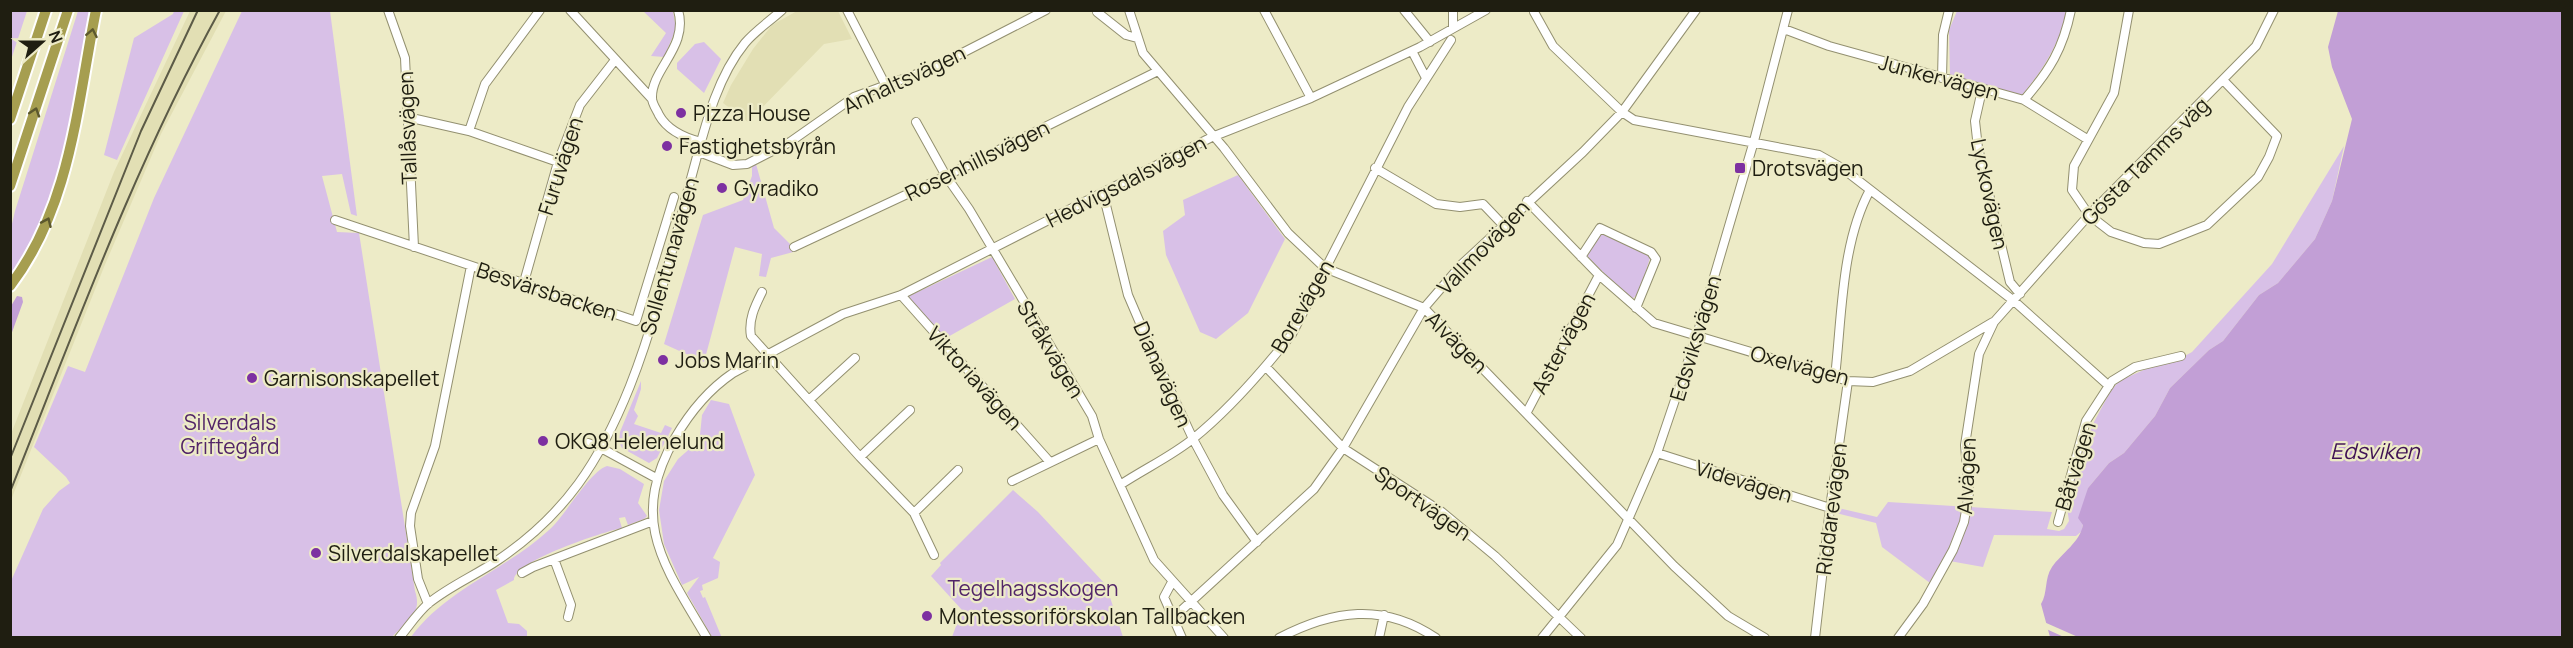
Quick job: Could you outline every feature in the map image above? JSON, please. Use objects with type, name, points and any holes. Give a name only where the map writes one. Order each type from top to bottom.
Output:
[{"type":"highway","points":[[10,104],[46,10]]},
{"type":"highway","points":[[10,119],[46,10]]},
{"type":"highway","points":[[10,186],[68,10]]},
{"type":"highway","points":[[10,286],[20,274],[49,220],[64,175],[96,10]]},
{"type":"highway","points":[[10,196],[16,168]]},
{"type":"street","name":"Tallåsvägen","points":[[388,10],[405,58],[414,247]]},
{"type":"street","points":[[469,131],[485,84],[540,10]]},
{"type":"street","points":[[570,10],[652,99],[662,119],[675,132],[701,142]]},
{"type":"street","points":[[652,99],[655,86],[667,64],[680,30],[678,10]]},
{"type":"street","name":"Sollentunavägen","points":[[399,638],[428,604],[499,560],[535,532],[563,506],[588,472],[602,448],[630,384],[656,308],[701,142],[717,94],[745,44],[782,10]]},
{"type":"street","points":[[847,10],[885,84]]},
{"type":"street","name":"Anhaltsvägen","points":[[699,152],[733,165],[747,164],[790,141],[854,97],[933,68],[1046,10]]},
{"type":"street","points":[[1129,10],[1137,38]]},
{"type":"street","points":[[1264,10],[1311,98]]},
{"type":"street","points":[[1404,10],[1430,42]]},
{"type":"street","points":[[1453,10],[1453,28]]},
{"type":"street","name":"Hedvigsdalsvägen","points":[[656,478],[679,431],[702,398],[733,373],[843,314],[900,295],[1212,137],[1311,98],[1413,51],[1486,10]]},
{"type":"street","name":"Vallmovägen","points":[[1173,618],[1314,489],[1343,448],[1424,308],[1461,265],[1527,201],[1583,152],[1622,112],[1696,10]]},
{"type":"street","name":"Edsviksvägen","points":[[1542,638],[1604,564],[1617,545],[1658,453],[1697,335],[1754,141],[1788,10]]},
{"type":"street","points":[[1942,78],[1943,35],[1949,10]]},
{"type":"street","points":[[2024,99],[2048,72],[2066,33],[2071,10]]},
{"type":"street","points":[[2129,10],[2114,93],[2074,166],[2072,190],[2089,215],[2111,232],[2144,243],[2159,244],[2207,225],[2258,177],[2270,157],[2277,136],[2224,81]]},
{"type":"street","name":"Gösta Tamms väg","points":[[2014,300],[2089,215],[2224,81],[2256,46],[2274,10]]},
{"type":"street","name":"Alvägen","points":[[1097,12],[1126,34],[1137,38],[1143,53],[1212,137],[1224,148],[1288,233],[1325,268],[1424,308],[1527,412],[1629,521],[1728,616],[1765,638]]},
{"type":"street","points":[[1534,12],[1552,46],[1622,112],[1634,120],[1819,155],[1842,168],[2014,300],[2109,386]]},
{"type":"street","name":"Junkervägen","points":[[1784,29],[1829,46],[1982,90],[2024,99],[2087,139]]},
{"type":"street","name":"Borevägen","points":[[1120,485],[1193,439],[1233,404],[1292,334],[1407,107],[1450,40]]},
{"type":"street","points":[[1413,51],[1426,78]]},
{"type":"street","name":"Furuvägen","points":[[524,282],[558,162],[580,105],[615,60]]},
{"type":"street","name":"Rosenhillsvägen","points":[[794,247],[946,176],[1158,71]]},
{"type":"street","name":"Lyckovägen","points":[[1982,90],[1975,122],[1978,148],[2014,300]]},
{"type":"street","points":[[407,117],[469,131],[558,162]]},
{"type":"street","name":"Stråkvägen","points":[[916,122],[946,176],[993,249],[1092,416],[1099,439],[1154,560],[1224,638]]},
{"type":"street","points":[[1375,168],[1436,204],[1460,207],[1483,204],[1503,226]]},
{"type":"street","points":[[1835,377],[1849,249],[1861,207],[1870,190]]},
{"type":"street","name":"Dianavägen","points":[[1103,193],[1128,295],[1193,439],[1223,495],[1257,542]]},
{"type":"street","name":"Besvärsbacken","points":[[335,220],[636,321],[674,197]]},
{"type":"street","name":"Oxelvägen","points":[[1527,201],[1599,275],[1654,323],[1848,381],[1873,382],[1910,371],[1994,322]]},
{"type":"street","points":[[1581,256],[1600,228],[1651,252],[1656,259],[1636,308]]},
{"type":"street","points":[[428,604],[418,579],[410,526],[411,513],[435,446],[471,266]]},
{"type":"street","name":"Astervägen","points":[[1527,412],[1599,275]]},
{"type":"street","points":[[762,292],[754,310],[750,327],[751,336],[914,513],[934,555]]},
{"type":"street","name":"Viktoriavägen","points":[[900,295],[1049,461]]},
{"type":"street","name":"Alvägen","points":[[1898,638],[1923,604],[1953,550],[1964,522],[1969,493],[1965,445],[1979,354],[1994,322],[2014,300]]},
{"type":"street","name":"Båtvägen","points":[[2058,522],[2086,421],[2112,381],[2135,367],[2181,356]]},
{"type":"street","points":[[809,400],[855,358]]},
{"type":"street","name":"Sportvägen","points":[[1266,367],[1343,448],[1442,512],[1495,556],[1560,615],[1581,638]]},
{"type":"street","name":"Riddarevägen","points":[[1815,638],[1848,381]]},
{"type":"street","points":[[860,457],[910,410]]},
{"type":"street","points":[[1011,481],[1099,439]]},
{"type":"street","points":[[588,443],[602,448],[656,478],[653,521],[663,559],[706,638]]},
{"type":"street","name":"Videvägen","points":[[1658,453],[1830,508]]},
{"type":"street","points":[[914,513],[958,470]]},
{"type":"street","points":[[522,573],[653,521]]},
{"type":"street","points":[[555,559],[571,605],[568,616]]},
{"type":"street","points":[[1172,582],[1164,597],[1182,638]]},
{"type":"street","points":[[1279,638],[1308,623],[1333,616],[1362,614],[1384,615],[1419,626],[1436,638]]},
{"type":"street","points":[[1379,638],[1384,615]]},
{"type":"shaded area","points":[[190,11],[226,11],[161,134],[104,267],[11,500],[11,434],[114,172]]},
{"type":"shaded area","points":[[797,11],[838,11],[852,39],[824,44],[748,122],[723,103],[753,49],[772,25]]},
{"type":"green space","points":[[10,11],[27,11],[11,60]]},
{"type":"green space","points":[[78,11],[91,11],[64,148],[43,214],[11,276],[11,228],[15,211]]},
{"type":"green space","points":[[174,11],[184,11],[117,160],[104,155],[134,38],[173,14]]},
{"type":"green space","name":"Silverdals Griftegård","points":[[242,11],[330,11],[357,216],[351,214],[342,174],[322,176],[337,232],[359,233],[417,599],[415,612],[392,637],[11,638],[11,581],[43,509],[59,491],[70,483],[34,447],[68,366],[85,372],[154,198]]},
{"type":"green space","points":[[643,11],[673,11],[676,29],[664,57],[651,56],[666,33]]},
{"type":"green space","points":[[1957,11],[2067,11],[2050,56],[2022,95],[1950,76],[1949,30]]},
{"type":"green space","points":[[704,42],[721,59],[704,93],[677,69],[677,63],[695,44]]},
{"type":"green space","points":[[2344,146],[2332,201],[2315,239],[2278,283],[2259,295],[2223,341],[2209,350],[2170,388],[2155,416],[2124,453],[2109,463],[2088,488],[2082,531],[2076,536],[1994,535],[1983,567],[1944,560],[1930,583],[1882,547],[1876,523],[1832,512],[1834,507],[1877,517],[1888,502],[2052,512],[2047,529],[2059,531],[2064,529],[2069,521],[2067,508],[2084,446],[2110,392],[2119,381],[2192,352],[2272,264]]},
{"type":"green space","points":[[756,164],[774,228],[797,251],[771,258],[766,277],[759,276],[762,254],[735,247],[704,362],[664,344],[703,215],[743,200],[752,176],[752,167]]},
{"type":"green space","points":[[1238,175],[1285,239],[1248,313],[1216,339],[1200,332],[1166,255],[1163,231],[1185,215],[1183,200]]},
{"type":"green space","points":[[1605,232],[1646,253],[1650,258],[1639,293],[1631,300],[1587,256],[1599,235]]},
{"type":"green space","points":[[992,257],[1015,299],[946,338],[907,297]]},
{"type":"green space","points":[[641,381],[641,389],[634,410],[638,416],[634,424],[661,433],[665,425],[672,428],[657,458],[649,463],[622,448],[619,442],[620,432]]},
{"type":"green space","points":[[711,400],[729,404],[755,475],[713,558],[720,562],[718,578],[702,585],[703,590],[700,591],[703,598],[705,597],[722,638],[712,637],[687,593],[699,577],[682,585],[664,544],[659,510],[664,481],[678,459],[694,445],[700,435],[702,415]]},
{"type":"green space","points":[[607,466],[620,469],[644,484],[638,503],[647,516],[628,525],[625,517],[619,518],[622,528],[579,541],[543,556],[518,572],[514,580],[496,590],[508,623],[519,624],[527,631],[527,637],[411,637],[441,606],[514,557],[549,530],[593,476]]},
{"type":"green space","name":"Tegelhagsskogen","points":[[1013,490],[1038,512],[1106,585],[1123,637],[952,637],[962,610],[931,576],[941,565],[940,563]]},
{"type":"water","name":"Edsviken","points":[[2338,11],[2562,11],[2562,637],[2050,637],[2041,604],[2048,576],[2052,567],[2075,542],[2081,531],[2083,525],[2078,518],[2088,488],[2109,463],[2124,453],[2155,416],[2170,388],[2209,350],[2223,341],[2259,295],[2278,283],[2315,239],[2332,201],[2352,119],[2332,67],[2328,47]]},
{"type":"water","points":[[17,296],[22,297],[23,302],[11,335],[11,306]]},
{"type":"pier","points":[[2044,622],[2078,637],[2064,637],[2044,628]]},
{"type":"railway","points":[[10,459],[141,131],[198,10]]},
{"type":"railway","points":[[10,492],[133,187],[160,127],[220,10]]},
{"type":"place","name":"Pizza House","points":[[681,113]]},
{"type":"place","name":"Fastighetsbyrån","points":[[667,146]]},
{"type":"place","name":"Drotsvägen","points":[[1740,168]]},
{"type":"place","name":"Gyradiko","points":[[722,188]]},
{"type":"place","name":"Jobs Marin","points":[[663,360]]},
{"type":"place","name":"Garnisonskapellet","points":[[252,378]]},
{"type":"place","name":"OKQ8 Helenelund","points":[[543,441]]},
{"type":"place","name":"Silverdalskapellet","points":[[316,553]]},
{"type":"place","name":"Montessoriförskolan Tallbacken","points":[[927,616]]}]
